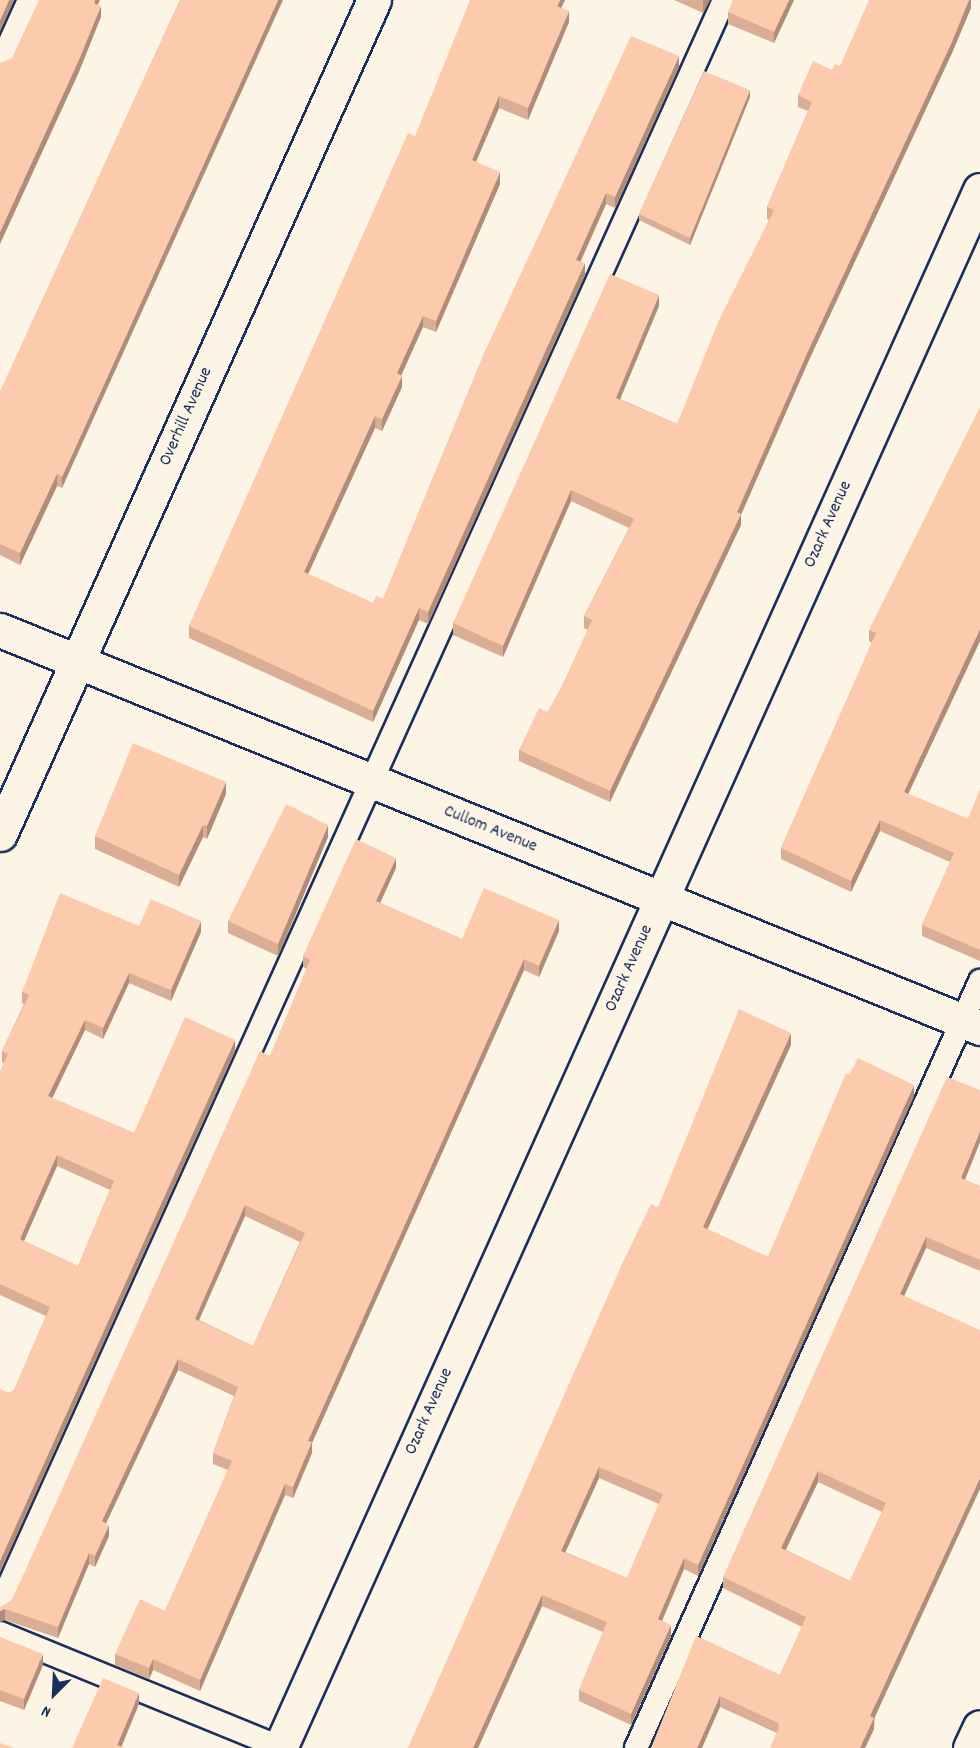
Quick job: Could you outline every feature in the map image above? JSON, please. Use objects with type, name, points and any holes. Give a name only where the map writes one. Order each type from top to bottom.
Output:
[{"type":"street","name":"Overhill Avenue","points":[[0,834],[374,0]]},
{"type":"street","name":"Ozark Avenue","points":[[281,1748],[980,189]]},
{"type":"street","name":"Cullom Avenue","points":[[0,630],[971,1025]]},
{"type":"street","points":[[970,1748],[980,1727]]},
{"type":"lane","points":[[0,64],[29,0]]},
{"type":"lane","points":[[0,1605],[724,0]]},
{"type":"lane","points":[[636,1748],[971,1025],[980,981]]},
{"type":"lane","points":[[0,1633],[281,1748]]},
{"type":"building","points":[[0,0],[9,0],[0,20]]},
{"type":"building","points":[[39,0],[95,0],[94,3],[101,6],[79,60],[0,232],[0,63],[12,58]]},
{"type":"building","points":[[180,0],[278,0],[62,477],[57,474],[20,553],[0,544],[0,392]]},
{"type":"building","points":[[470,0],[560,0],[557,6],[569,11],[528,108],[499,96],[472,160],[500,172],[436,321],[423,316],[397,373],[402,376],[382,419],[375,416],[304,572],[373,603],[376,596],[383,599],[486,349],[631,36],[679,56],[615,197],[606,193],[576,260],[585,263],[428,612],[419,608],[373,711],[189,626],[408,133],[415,136]]},
{"type":"building","points":[[733,0],[789,0],[774,32],[728,12]]},
{"type":"building","points":[[869,0],[969,0],[952,42],[809,349],[737,512],[741,514],[610,791],[519,750],[539,708],[548,712],[562,686],[592,620],[584,616],[634,519],[571,490],[503,646],[453,623],[610,274],[659,295],[616,398],[677,424],[719,320],[774,210],[767,207],[812,102],[798,95],[813,61],[832,70],[835,64],[840,66]]},
{"type":"building","points":[[704,71],[750,90],[690,238],[639,214]]},
{"type":"building","points":[[980,407],[980,629],[904,792],[968,819],[980,790],[980,950],[922,925],[954,853],[880,820],[851,881],[781,848],[876,633],[869,630]]},
{"type":"building","points":[[133,743],[226,782],[207,826],[203,825],[179,875],[95,836]]},
{"type":"building","points":[[286,804],[328,825],[278,944],[228,921]]},
{"type":"building","points":[[356,839],[396,858],[376,901],[462,939],[484,888],[559,920],[539,966],[524,959],[308,1441],[312,1442],[293,1487],[285,1484],[200,1680],[153,1659],[149,1668],[115,1654],[140,1599],[165,1611],[232,1461],[213,1453],[238,1387],[178,1359],[102,1521],[109,1525],[95,1556],[89,1553],[58,1627],[5,1609],[0,1611],[0,1607],[12,1600],[260,1051],[270,1056],[310,960],[303,956]],"holes":[[[245,1205],[305,1233],[253,1346],[195,1319]]]},
{"type":"building","points":[[60,893],[139,926],[151,899],[201,921],[171,990],[129,973],[103,1028],[85,1020],[48,1096],[134,1133],[185,1017],[235,1040],[0,1561],[0,1389],[9,1393],[14,1390],[50,1307],[0,1284],[0,1072],[8,1054],[2,1051],[29,995],[22,992]],"holes":[[[57,1155],[114,1181],[78,1266],[20,1239]]]},
{"type":"building","points":[[739,1009],[791,1033],[703,1227],[768,1257],[846,1073],[849,1075],[858,1058],[914,1085],[698,1565],[684,1558],[658,1619],[671,1625],[631,1714],[579,1690],[607,1622],[542,1595],[473,1748],[408,1748],[622,1264],[651,1204],[658,1207]],"holes":[[[599,1467],[663,1494],[627,1578],[561,1551]]]},
{"type":"building","points":[[947,1077],[980,1090],[980,1131],[961,1178],[980,1186],[980,1260],[926,1237],[900,1294],[980,1330],[980,1478],[870,1716],[874,1718],[860,1748],[770,1748],[779,1728],[778,1723],[720,1696],[697,1748],[651,1748],[696,1636],[780,1675],[806,1617],[723,1577]],"holes":[[[818,1471],[886,1503],[850,1581],[781,1548]]]},
{"type":"building","points":[[0,1637],[43,1654],[24,1699],[0,1690]]},
{"type":"building","points":[[103,1678],[139,1693],[117,1745],[125,1748],[72,1748]]},
{"type":"building","points":[[0,1743],[14,1748],[0,1748]]}]
